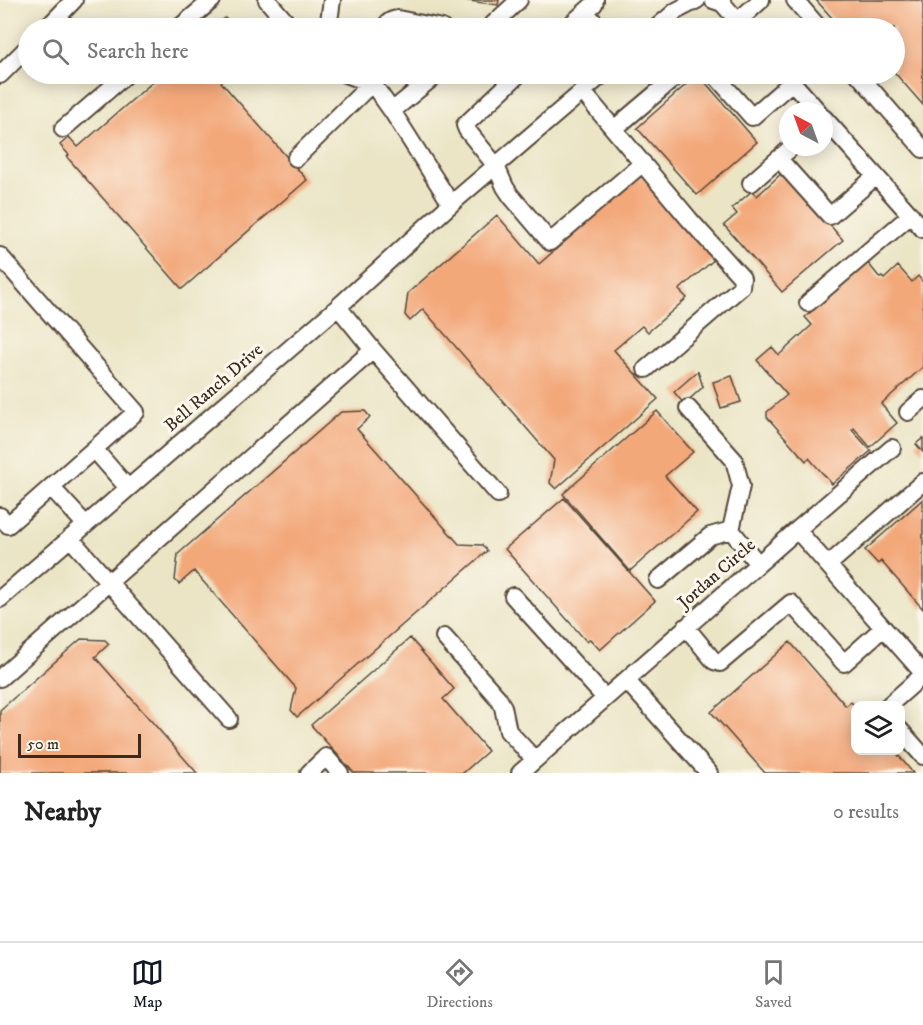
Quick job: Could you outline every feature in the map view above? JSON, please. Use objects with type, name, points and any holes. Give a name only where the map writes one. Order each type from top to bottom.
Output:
[{"type":"street","points":[[57,18],[74,0]]},
{"type":"street","points":[[191,18],[212,0]]},
{"type":"street","points":[[267,0],[282,18]]},
{"type":"street","points":[[329,18],[332,0]]},
{"type":"street","points":[[500,18],[519,0]]},
{"type":"street","points":[[668,18],[697,0]]},
{"type":"street","points":[[713,0],[722,3],[735,18]]},
{"type":"street","points":[[747,18],[761,0]]},
{"type":"street","points":[[795,0],[810,18]]},
{"type":"street","points":[[577,18],[590,6]]},
{"type":"street","points":[[0,75],[18,57]]},
{"type":"street","points":[[63,129],[115,84]]},
{"type":"street","points":[[296,158],[367,84]]},
{"type":"street","points":[[376,84],[451,204]]},
{"type":"street","points":[[392,111],[424,84]]},
{"type":"street","points":[[508,84],[465,125],[496,166],[511,196],[550,242],[643,163]]},
{"type":"street","name":"Bell Ranch Drive","points":[[2,594],[338,307],[451,204],[591,84]]},
{"type":"street","points":[[614,129],[667,84]]},
{"type":"street","points":[[723,84],[752,117],[782,84]]},
{"type":"street","points":[[793,84],[810,102]]},
{"type":"street","points":[[867,84],[923,149]]},
{"type":"street","points":[[582,92],[742,278],[741,287],[646,369]]},
{"type":"street","points":[[808,303],[918,218],[833,128]]},
{"type":"street","points":[[751,183],[782,156]]},
{"type":"street","points":[[778,159],[830,216],[876,176]]},
{"type":"street","points":[[0,256],[136,412],[8,525],[0,516]]},
{"type":"street","points":[[338,307],[498,494]]},
{"type":"street","points":[[0,678],[373,350]]},
{"type":"street","points":[[908,412],[923,399]]},
{"type":"street","points":[[688,408],[734,460],[741,486],[731,530]]},
{"type":"street","name":"Jordan Circle","points":[[520,773],[892,447]]},
{"type":"street","points":[[94,449],[128,488]]},
{"type":"street","points":[[828,565],[923,482]]},
{"type":"street","points":[[51,487],[85,524]]},
{"type":"street","points":[[731,530],[758,564]]},
{"type":"street","points":[[657,580],[710,536],[731,530]]},
{"type":"street","points":[[797,530],[923,674],[893,701]]},
{"type":"street","points":[[70,537],[229,719]]},
{"type":"street","points":[[513,596],[605,698]]},
{"type":"street","points":[[686,627],[714,661],[720,663],[791,603],[844,663],[883,628]]},
{"type":"street","points":[[444,637],[498,698],[503,707],[508,731],[535,760]]},
{"type":"street","points":[[626,680],[709,773]]},
{"type":"street","points":[[905,736],[923,756]]},
{"type":"street","points":[[309,773],[327,757],[340,773]]},
{"type":"building","points":[[470,0],[499,0],[498,5]]},
{"type":"building","points":[[816,0],[923,0],[923,105],[905,84],[905,18],[832,18]]},
{"type":"building","points":[[150,84],[223,84],[307,180],[182,289],[67,157],[69,155],[60,145],[69,137],[78,147]]},
{"type":"building","points":[[687,84],[707,84],[757,142],[697,195],[637,128]]},
{"type":"building","points":[[783,172],[843,240],[782,292],[724,225],[737,214],[732,208],[752,191],[757,196]]},
{"type":"building","points":[[642,174],[716,258],[679,290],[687,298],[648,332],[642,326],[614,350],[658,399],[556,489],[550,483],[554,460],[423,309],[410,321],[405,315],[408,293],[497,215],[539,264]]},
{"type":"building","points":[[868,263],[880,278],[884,279],[898,266],[912,282],[918,276],[923,282],[923,367],[881,404],[897,423],[870,447],[854,428],[852,430],[871,451],[832,484],[809,458],[806,461],[767,417],[767,412],[787,395],[757,360],[772,347],[779,355],[812,325],[805,317]]},
{"type":"building","points":[[698,371],[703,387],[684,404],[674,392]]},
{"type":"building","points":[[732,376],[741,402],[721,408],[713,382]]},
{"type":"building","points":[[365,411],[370,417],[357,429],[459,544],[482,545],[487,551],[297,717],[291,710],[296,688],[194,571],[179,584],[175,580],[178,554],[341,412]]},
{"type":"building","points":[[657,411],[693,452],[665,476],[697,512],[630,571],[563,494]]},
{"type":"building","points":[[923,438],[923,452],[916,444]]},
{"type":"building","points":[[564,498],[655,601],[600,650],[590,639],[587,642],[505,549]]},
{"type":"building","points":[[923,499],[923,609],[881,561],[878,564],[865,550]]},
{"type":"building","points":[[410,638],[454,689],[443,699],[488,751],[463,773],[354,773],[311,725]]},
{"type":"building","points":[[81,639],[105,640],[109,644],[95,657],[197,773],[0,773],[0,710]]},
{"type":"building","points":[[790,642],[846,706],[851,702],[851,755],[898,755],[913,773],[765,773],[711,712]]}]
